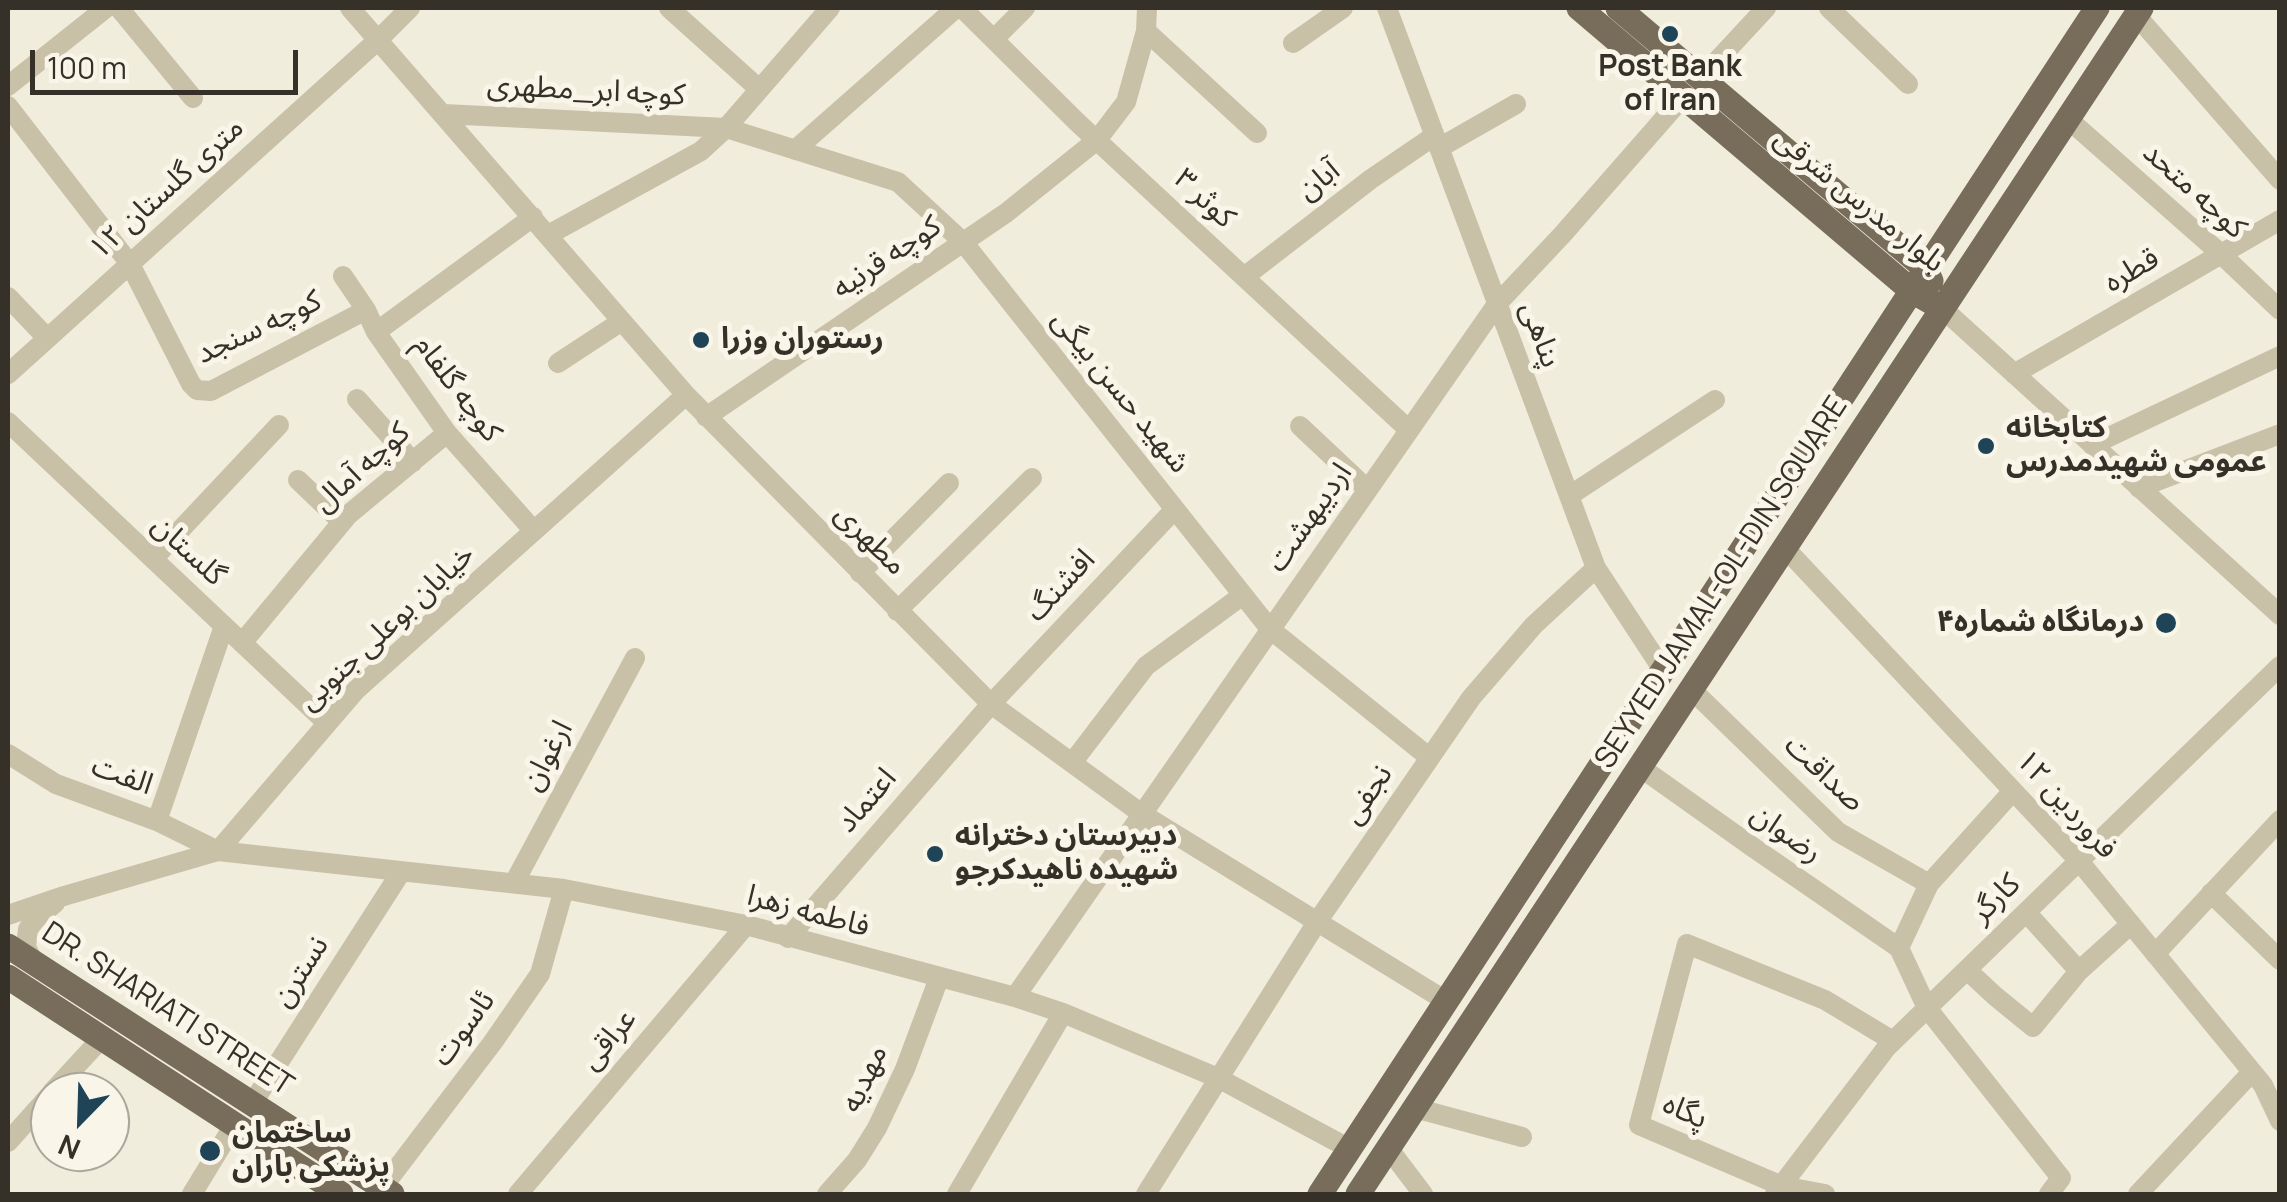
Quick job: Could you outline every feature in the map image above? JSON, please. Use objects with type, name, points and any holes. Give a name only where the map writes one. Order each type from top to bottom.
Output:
[{"type":"main road","name":"بلوار مدرس شرقی","points":[[1578,8],[1692,87],[1919,280],[1942,308]]},
{"type":"main road","name":"بلوار مدرس شرقی","points":[[1618,8],[1692,87]]},
{"type":"main road","name":"SEYYED JAMAL-OL-DIN SQUARE","points":[[1320,1194],[2097,8]]},
{"type":"main road","name":"SEYYED JAMAL-OL-DIN SQUARE","points":[[1358,1194],[2138,11]]},
{"type":"main road","points":[[1561,826],[1588,846]]},
{"type":"main road","name":"DR. SHARIATI STREET","points":[[8,946],[387,1191]]},
{"type":"main road","points":[[8,978],[341,1194]]},
{"type":"street","points":[[8,86],[106,8]]},
{"type":"street","points":[[120,8],[193,98]]},
{"type":"street","name":"مطهری","points":[[350,8],[706,417],[992,704],[1142,814],[1446,1002]]},
{"type":"street","name":"۱۲ متری گلستان","points":[[8,374],[410,8]]},
{"type":"street","points":[[669,8],[758,88]]},
{"type":"street","points":[[548,235],[701,151],[726,128],[830,8]]},
{"type":"street","points":[[795,150],[959,8]]},
{"type":"street","name":"کوثر ۳","points":[[959,8],[1409,430]]},
{"type":"street","points":[[994,39],[1025,8]]},
{"type":"street","name":"کوچه قرنیه","points":[[706,417],[1006,213],[1097,140],[1126,102],[1146,31],[1147,8]]},
{"type":"street","points":[[1293,43],[1343,8]]},
{"type":"street","name":"پناهی","points":[[1387,8],[1596,568],[1663,670]]},
{"type":"street","name":"اردیبهشت","points":[[1015,996],[1497,304],[1766,8]]},
{"type":"street","points":[[1829,8],[1908,84]]},
{"type":"street","points":[[2138,11],[2280,180]]},
{"type":"street","points":[[1146,31],[1258,133]]},
{"type":"street","name":"آبان","points":[[1244,277],[1370,179],[1516,104]]},
{"type":"street","points":[[8,106],[130,264]]},
{"type":"street","name":"کوچه ابر_مطهری","points":[[444,114],[726,128]]},
{"type":"street","name":"کوچه متحد","points":[[2068,119],[2280,310]]},
{"type":"street","name":"شهید حسن بیگی","points":[[726,128],[898,182],[963,242],[1270,629],[1430,758]]},
{"type":"street","points":[[376,332],[533,217]]},
{"type":"street","name":"قطره","points":[[2014,374],[2280,220]]},
{"type":"street","name":"کوچه سنجد","points":[[130,264],[192,384],[203,392],[366,310]]},
{"type":"street","name":"کوچه گلفام","points":[[343,276],[376,332],[448,433],[534,531]]},
{"type":"street","points":[[8,297],[47,338]]},
{"type":"street","points":[[1942,308],[2280,615]]},
{"type":"street","points":[[558,363],[622,321]]},
{"type":"street","points":[[2092,444],[2280,356]]},
{"type":"street","name":"خیابان بوعلی جنوبی","points":[[218,851],[356,690],[686,395]]},
{"type":"street","points":[[357,399],[413,462]]},
{"type":"street","points":[[1569,496],[1715,400]]},
{"type":"street","name":"گلستان","points":[[8,422],[327,723]]},
{"type":"street","points":[[153,560],[280,426]]},
{"type":"street","points":[[1300,426],[1367,489]]},
{"type":"street","name":"کوچه آمال","points":[[242,643],[348,515],[448,433]]},
{"type":"street","points":[[2140,488],[2280,434]]},
{"type":"street","points":[[898,611],[1032,478]]},
{"type":"street","points":[[298,480],[342,522]]},
{"type":"street","points":[[860,573],[949,483]]},
{"type":"street","name":"افشنگ","points":[[992,704],[1175,509]]},
{"type":"street","name":"۱۲ فروردین","points":[[1785,548],[2079,861],[2265,1081],[2280,1121]]},
{"type":"street","name":"نجفی","points":[[1146,1194],[1317,922],[1471,698],[1534,625],[1596,568]]},
{"type":"street","points":[[1072,763],[1146,666],[1243,595]]},
{"type":"street","points":[[158,821],[224,626]]},
{"type":"street","name":"ارغوان","points":[[514,883],[635,658]]},
{"type":"street","name":"کارگر","points":[[1779,1190],[1893,1041],[2280,666]]},
{"type":"street","name":"صداقت","points":[[1692,689],[1838,832],[1929,884]]},
{"type":"street","name":"اعتماد","points":[[788,938],[992,704]]},
{"type":"street","name":"الفت","points":[[8,754],[56,784],[158,821],[218,851]]},
{"type":"street","name":"رضوان","points":[[1640,767],[1899,948]]},
{"type":"street","points":[[2014,791],[1929,884],[1899,948],[1927,1008],[2061,1178],[2049,1194]]},
{"type":"street","points":[[2155,954],[2280,820]]},
{"type":"street","points":[[8,916],[218,851]]},
{"type":"street","name":"فاطمه زهرا","points":[[218,851],[564,889],[746,925],[1015,996],[1063,1013],[1218,1078],[1350,1149]]},
{"type":"street","name":"نسترن","points":[[252,1104],[401,872]]},
{"type":"street","name":"ئاسوت","points":[[387,1191],[540,974],[564,889]]},
{"type":"street","points":[[2211,893],[2280,960]]},
{"type":"street","points":[[34,962],[26,946],[28,929],[64,896]]},
{"type":"street","points":[[2026,912],[2079,971]]},
{"type":"street","points":[[1967,970],[2034,1027],[2079,971],[2131,924]]},
{"type":"street","name":"عراقی","points":[[518,1194],[746,925]]},
{"type":"street","name":"پگاه","points":[[1825,1194],[1779,1190],[1639,1125],[1687,944],[1825,1000],[1893,1041]]},
{"type":"street","name":"مهدیه","points":[[827,1194],[857,1160],[877,1128],[905,1069],[939,978]]},
{"type":"street","points":[[957,1194],[1063,1013]]},
{"type":"street","points":[[70,1072],[101,1038]]},
{"type":"street","points":[[2138,1194],[2265,1081]]},
{"type":"street","points":[[1416,1108],[1522,1136]]},
{"type":"street","points":[[8,1142],[30,1117]]},
{"type":"street","points":[[192,1194],[234,1125]]},
{"type":"street","points":[[1388,1149],[1423,1194]]},
{"type":"place","name":"Post Bank of Iran","points":[[1670,34]]},
{"type":"place","name":"رستوران وزرا","points":[[701,340]]},
{"type":"place","name":"کتابخانه عمومی شهیدمدرس","points":[[1986,446]]},
{"type":"place","name":"درمانگاه شماره۴","points":[[2166,623]]},
{"type":"place","name":"دبیرستان دخترانه شهیده ناهیدکرجو","points":[[935,854]]},
{"type":"place","name":"ساختمان پزشکی باران","points":[[210,1151]]}]
